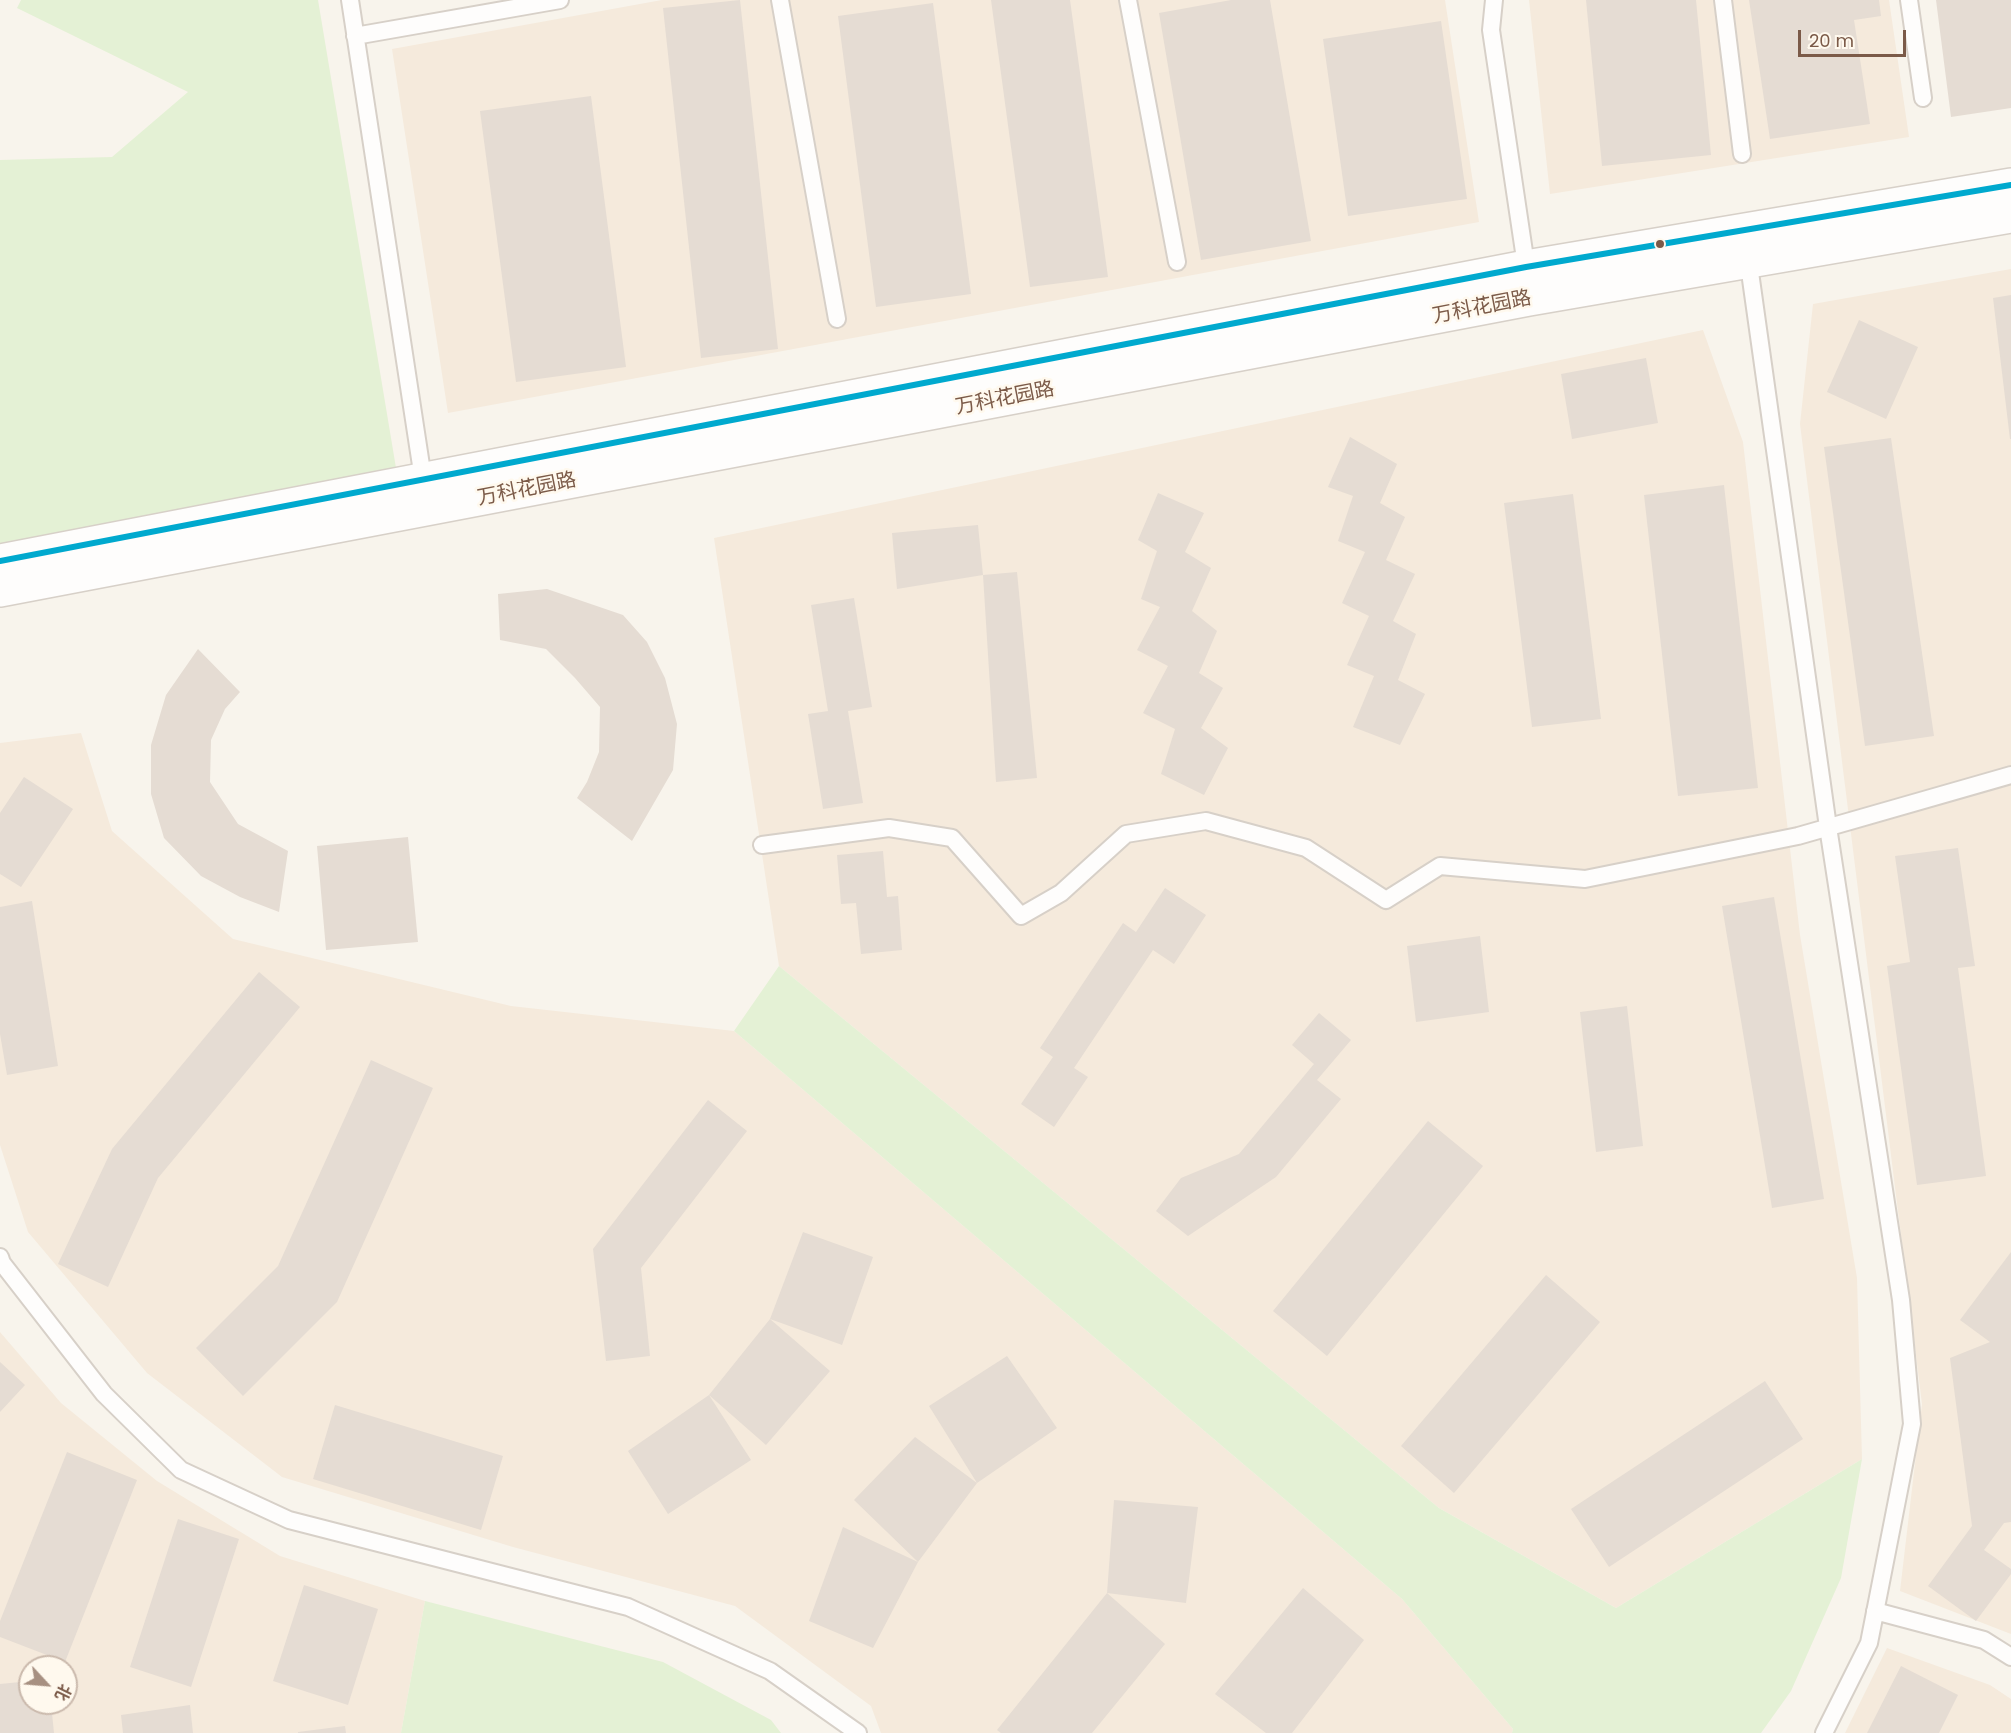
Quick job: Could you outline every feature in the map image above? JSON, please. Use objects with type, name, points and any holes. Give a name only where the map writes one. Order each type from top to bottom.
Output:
[{"type":"street","name":"万科花园路","points":[[0,590],[425,494],[1526,267],[2011,185]]},
{"type":"street","name":"万科花园路","points":[[0,561],[425,494],[2011,216]]},
{"type":"lane","points":[[350,0],[425,494]]},
{"type":"lane","points":[[780,0],[837,319]]},
{"type":"lane","points":[[1128,0],[1177,262]]},
{"type":"lane","points":[[1494,0],[1491,30],[1529,299]]},
{"type":"lane","points":[[1723,0],[1742,154]]},
{"type":"lane","points":[[1909,0],[1923,98]]},
{"type":"lane","points":[[355,36],[551,1]]},
{"type":"lane","points":[[1744,230],[1828,827],[1901,1300],[1912,1424],[1869,1643],[1824,1733]]},
{"type":"lane","points":[[762,845],[888,828],[952,838],[1022,916],[1061,893],[1126,834],[1206,821],[1306,848],[1386,900],[1440,866],[1585,879],[1787,838],[2011,776]]},
{"type":"lane","points":[[0,1257],[2,1263],[104,1394],[181,1470],[290,1520],[628,1607],[770,1671],[858,1733]]},
{"type":"lane","points":[[1875,1611],[1984,1640],[2011,1657]]},
{"type":"shaded area","points":[[662,0],[1445,0],[1479,222],[448,413],[392,49]]},
{"type":"shaded area","points":[[1529,0],[1889,0],[1909,137],[1550,194]]},
{"type":"shaded area","points":[[2011,269],[2011,1634],[1900,1591],[1922,1404],[1800,424],[1813,304]]},
{"type":"shaded area","points":[[1703,330],[1743,442],[1800,935],[1857,1278],[1862,1459],[1616,1608],[1439,1508],[779,966],[714,538]]},
{"type":"shaded area","points":[[81,733],[112,831],[233,939],[511,1006],[734,1031],[1402,1599],[1513,1729],[1512,1733],[881,1733],[871,1706],[735,1606],[513,1547],[282,1477],[147,1373],[28,1232],[0,1145],[0,743]]},
{"type":"shaded area","points":[[0,1332],[61,1403],[157,1481],[280,1556],[425,1601],[401,1733],[0,1733]]},
{"type":"shaded area","points":[[1887,1648],[1990,1685],[2011,1699],[2011,1733],[1845,1733]]},
{"type":"green space","points":[[21,0],[318,0],[397,474],[0,544],[0,160],[112,157],[188,92],[17,8]]},
{"type":"green space","points":[[779,966],[1439,1508],[1616,1608],[1862,1459],[1841,1578],[1791,1691],[1761,1733],[1512,1733],[1513,1729],[1402,1599],[734,1031]]},
{"type":"green space","points":[[425,1601],[663,1662],[771,1720],[781,1733],[401,1733]]},
{"type":"building","points":[[740,0],[778,349],[701,358],[663,8]]},
{"type":"building","points":[[991,0],[1070,0],[1108,277],[1030,287]]},
{"type":"building","points":[[1231,0],[1270,0],[1311,241],[1201,260],[1159,13]]},
{"type":"building","points":[[1586,0],[1696,0],[1711,155],[1602,166]]},
{"type":"building","points":[[1749,0],[1879,0],[1881,16],[1854,20],[1870,124],[1770,139]]},
{"type":"building","points":[[1936,0],[2011,0],[2011,108],[1951,117]]},
{"type":"building","points":[[933,3],[971,294],[876,307],[838,16]]},
{"type":"building","points":[[1441,21],[1467,199],[1348,216],[1323,39]]},
{"type":"building","points":[[591,96],[626,367],[516,382],[480,111]]},
{"type":"building","points":[[2011,295],[2011,439],[2010,439],[1993,298]]},
{"type":"building","points":[[1859,320],[1918,347],[1886,419],[1827,392]]},
{"type":"building","points":[[1646,358],[1658,423],[1572,439],[1561,374]]},
{"type":"building","points":[[1350,437],[1397,464],[1380,503],[1405,517],[1386,560],[1415,574],[1393,621],[1416,634],[1398,680],[1425,694],[1400,745],[1353,727],[1374,676],[1347,665],[1369,616],[1342,603],[1365,552],[1338,541],[1353,496],[1328,487]]},
{"type":"building","points":[[1891,438],[1934,736],[1865,746],[1824,447]]},
{"type":"building","points":[[1724,485],[1758,788],[1678,796],[1644,495]]},
{"type":"building","points":[[1158,493],[1204,513],[1185,552],[1211,568],[1192,611],[1217,631],[1199,673],[1223,688],[1201,728],[1228,748],[1204,795],[1161,774],[1175,729],[1143,713],[1168,666],[1137,650],[1160,607],[1141,599],[1157,551],[1138,540]]},
{"type":"building","points":[[1573,494],[1601,719],[1532,727],[1504,503]]},
{"type":"building","points":[[978,525],[983,575],[897,589],[892,533]]},
{"type":"building","points":[[1017,572],[1037,778],[996,782],[983,575]]},
{"type":"building","points":[[547,589],[623,615],[647,642],[665,678],[677,724],[673,770],[632,841],[577,798],[587,782],[599,752],[600,707],[546,649],[500,640],[498,594]]},
{"type":"building","points":[[854,598],[872,707],[848,711],[863,803],[823,809],[808,714],[828,711],[811,605]]},
{"type":"building","points":[[198,649],[240,692],[225,709],[211,740],[210,782],[238,824],[288,851],[279,912],[240,897],[201,876],[164,838],[151,794],[151,745],[166,695]]},
{"type":"building","points":[[24,777],[73,809],[21,887],[0,874],[0,813]]},
{"type":"building","points":[[408,837],[418,942],[326,950],[317,846]]},
{"type":"building","points":[[1958,848],[1975,966],[1958,968],[1986,1176],[1917,1185],[1887,966],[1910,962],[1895,856]]},
{"type":"building","points":[[883,851],[887,897],[898,896],[902,950],[861,954],[856,903],[841,904],[837,855]]},
{"type":"building","points":[[1165,888],[1206,915],[1174,964],[1153,950],[1074,1068],[1088,1077],[1054,1127],[1021,1104],[1053,1057],[1040,1048],[1123,923],[1136,932]]},
{"type":"building","points":[[1774,897],[1824,1199],[1772,1208],[1722,906]]},
{"type":"building","points":[[32,901],[58,1066],[7,1075],[0,1034],[0,907]]},
{"type":"building","points":[[1480,936],[1489,1012],[1416,1022],[1407,946]]},
{"type":"building","points":[[259,972],[300,1007],[158,1178],[108,1287],[58,1264],[112,1149]]},
{"type":"building","points":[[1627,1006],[1643,1146],[1596,1152],[1580,1012]]},
{"type":"building","points":[[1319,1013],[1351,1040],[1317,1080],[1341,1099],[1276,1177],[1188,1236],[1156,1211],[1181,1178],[1239,1154],[1314,1064],[1292,1045]]},
{"type":"building","points":[[371,1060],[433,1088],[337,1302],[243,1396],[196,1348],[278,1266]]},
{"type":"building","points":[[708,1100],[747,1131],[641,1268],[650,1356],[606,1361],[593,1249]]},
{"type":"building","points":[[1428,1121],[1483,1166],[1327,1356],[1273,1311]]},
{"type":"building","points":[[803,1232],[873,1257],[842,1345],[770,1319]]},
{"type":"building","points":[[2011,1252],[2011,1522],[2004,1523],[1984,1550],[2011,1569],[2011,1574],[1976,1621],[1928,1586],[1972,1526],[1950,1358],[1990,1342],[1960,1320]]},
{"type":"building","points":[[1546,1275],[1600,1322],[1454,1493],[1401,1446]]},
{"type":"building","points":[[770,1319],[830,1371],[766,1445],[709,1395]]},
{"type":"building","points":[[1007,1356],[1057,1428],[977,1483],[929,1406]]},
{"type":"building","points":[[0,1362],[25,1385],[0,1412]]},
{"type":"building","points":[[1765,1381],[1803,1439],[1609,1567],[1571,1509]]},
{"type":"building","points":[[709,1395],[751,1460],[668,1514],[628,1451]]},
{"type":"building","points":[[335,1405],[503,1456],[481,1530],[313,1479]]},
{"type":"building","points":[[915,1437],[977,1483],[918,1562],[854,1500]]},
{"type":"building","points":[[67,1452],[137,1480],[68,1655],[47,1655],[0,1637],[0,1621]]},
{"type":"building","points":[[1114,1500],[1198,1507],[1186,1603],[1107,1593]]},
{"type":"building","points":[[178,1519],[239,1539],[191,1687],[130,1667]]},
{"type":"building","points":[[843,1527],[918,1562],[873,1648],[809,1621]]},
{"type":"building","points":[[304,1585],[378,1609],[348,1705],[273,1681]]},
{"type":"building","points":[[1303,1588],[1364,1640],[1292,1733],[1266,1733],[1215,1694]]},
{"type":"building","points":[[1107,1593],[1165,1644],[1092,1733],[1001,1733],[997,1730]]},
{"type":"building","points":[[1901,1666],[1958,1695],[1939,1733],[1867,1733]]},
{"type":"building","points":[[18,1682],[18,1715],[52,1715],[54,1733],[0,1733],[0,1684]]},
{"type":"building","points":[[190,1705],[193,1733],[123,1733],[121,1715]]},
{"type":"building","points":[[345,1726],[346,1733],[298,1733],[298,1732]]},
{"type":"transit line","points":[[0,561],[1526,267],[2011,185]]}]
